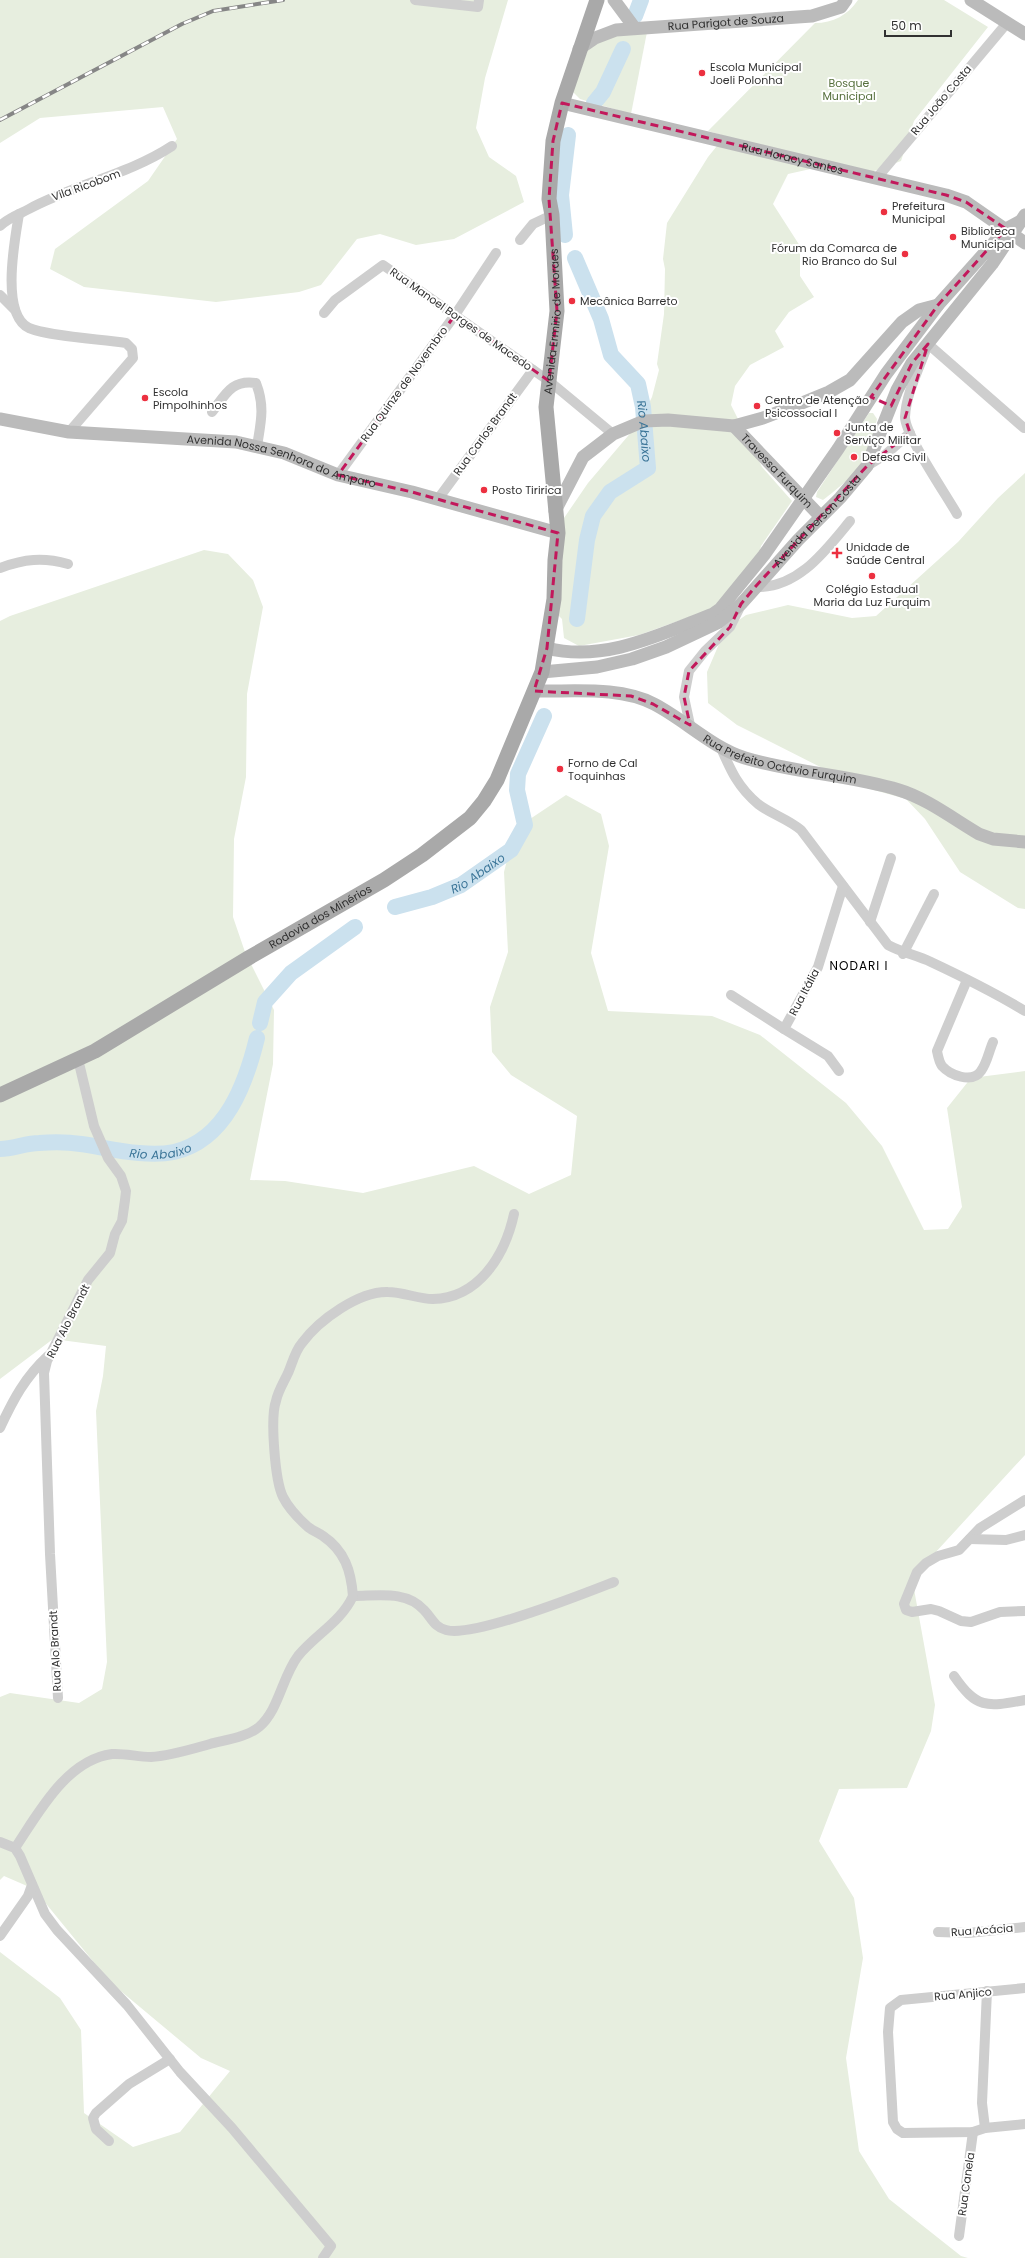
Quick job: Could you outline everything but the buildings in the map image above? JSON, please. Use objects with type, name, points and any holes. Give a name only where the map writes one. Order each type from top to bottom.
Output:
[{"type":"main road","name":"Avenida Ermirio de Moraes","points":[[547,648],[554,599],[554,560],[558,533],[546,407],[557,311],[552,214],[549,199],[553,141],[562,103],[579,49],[597,0]]},
{"type":"main road","name":"Rodovia dos Minérios","points":[[0,1095],[95,1051],[250,957],[384,880],[470,818],[484,801],[497,780],[542,672],[547,648]]},
{"type":"street","points":[[415,0],[478,7],[479,0]]},
{"type":"street","points":[[614,0],[634,27]]},
{"type":"street","name":"Rua Parigot de Souza","points":[[579,49],[595,38],[616,30],[634,27],[812,16],[841,7],[846,0]]},
{"type":"street","points":[[970,0],[1025,34]]},
{"type":"street","name":"Rua João Costa","points":[[876,179],[1007,23]]},
{"type":"street","name":"Rua Horacy Santos","points":[[562,103],[966,202],[1025,243]]},
{"type":"street","name":"Vila Ricobom","points":[[0,226],[55,195],[125,171],[152,159],[172,146]]},
{"type":"street","points":[[14,310],[10,273],[19,214]]},
{"type":"street","points":[[520,240],[533,224],[552,214]]},
{"type":"street","points":[[1010,232],[1022,218]]},
{"type":"street","name":"Avenida Derson Costa","points":[[547,648],[562,652],[609,650],[713,614],[730,599],[803,500],[886,374],[938,305],[1010,232]]},
{"type":"street","name":"Avenida Derson Costa","points":[[542,672],[597,667],[632,659],[666,647],[719,622],[741,604],[820,516],[840,498],[867,466],[891,406],[912,363],[928,344],[1010,232]]},
{"type":"street","name":"Rua Quinze de Novembro","points":[[338,475],[455,315],[496,253]]},
{"type":"street","name":"Rua Manoel Borges de Macedo","points":[[324,313],[335,300],[383,265],[549,381],[612,434]]},
{"type":"street","points":[[0,294],[14,310],[23,324],[28,327],[43,331],[126,343],[132,349],[133,358],[70,432]]},
{"type":"street","points":[[555,512],[583,457],[612,434],[644,421],[668,420],[734,426],[763,418],[796,406],[829,392],[845,383],[865,364],[907,318],[919,310],[938,305]]},
{"type":"street","points":[[957,514],[910,433],[905,418],[909,398],[928,344],[1024,428]]},
{"type":"street","name":"Rua Carlos Brandt","points":[[438,499],[533,370]]},
{"type":"street","points":[[212,412],[234,385],[246,381],[256,383],[262,398],[262,419],[257,446]]},
{"type":"street","points":[[871,397],[891,406]]},
{"type":"street","name":"Avenida Nossa Senhora do Amparo","points":[[0,419],[70,432],[236,442],[257,446],[284,453],[338,475],[438,499],[558,533]]},
{"type":"street","name":"Travessa Furquim","points":[[734,426],[803,500],[820,516]]},
{"type":"street","points":[[867,466],[885,455],[910,433]]},
{"type":"street","points":[[755,587],[770,588],[789,579],[816,561],[850,521]]},
{"type":"street","points":[[0,568],[22,560],[36,558],[54,560],[68,564]]},
{"type":"street","points":[[690,725],[684,697],[689,671],[705,651],[730,627],[741,604]]},
{"type":"street","name":"Rua Prefeito Octávio Furquim","points":[[534,691],[606,693],[631,696],[653,704],[690,725],[721,748],[746,758],[900,790],[979,834],[993,839],[1025,842]]},
{"type":"street","points":[[721,748],[736,781],[759,804],[790,821],[801,830],[888,945],[904,954],[930,961],[990,990],[1025,1011]]},
{"type":"street","points":[[870,922],[891,858]]},
{"type":"street","name":"Rua Itália","points":[[839,1071],[828,1056],[784,1029],[818,967],[842,886]]},
{"type":"street","points":[[904,954],[934,894]]},
{"type":"street","points":[[967,980],[937,1051],[941,1064],[949,1072],[963,1077],[973,1077],[981,1072],[993,1042]]},
{"type":"street","points":[[731,995],[784,1029]]},
{"type":"street","name":"Rua Alo Brandt","points":[[58,1698],[43,1387],[44,1373],[51,1354],[88,1280],[110,1253],[115,1234],[122,1220],[126,1191],[121,1176],[108,1158],[94,1126],[78,1059]]},
{"type":"street","points":[[15,1848],[54,1789],[99,1756],[114,1754],[152,1757],[229,1739],[258,1727],[269,1715],[293,1663],[315,1638],[340,1616],[353,1596],[345,1558],[339,1549],[308,1527],[283,1496],[277,1478],[274,1435],[275,1402],[301,1343],[330,1315],[369,1295],[388,1292],[432,1299],[448,1298],[478,1284],[505,1240],[514,1214]]},
{"type":"street","points":[[0,1428],[18,1391],[32,1371],[51,1354]]},
{"type":"street","points":[[1025,1500],[980,1528],[959,1550],[932,1558],[918,1572],[904,1604],[906,1610],[912,1612],[922,1610],[939,1611],[961,1621],[970,1622],[1000,1612],[1025,1611]]},
{"type":"street","points":[[970,1539],[1006,1540],[1025,1535]]},
{"type":"street","points":[[353,1596],[405,1597],[424,1610],[436,1626],[454,1632],[483,1628],[614,1582]]},
{"type":"street","points":[[954,1676],[972,1698],[980,1703],[1009,1703],[1025,1700]]},
{"type":"street","points":[[0,1842],[15,1848],[25,1865],[45,1914],[57,1930],[127,2005],[170,2059],[232,2128],[332,2246],[323,2258]]},
{"type":"street","points":[[0,1936],[28,1896],[32,1885]]},
{"type":"street","name":"Rua Acácia","points":[[938,1932],[968,1933],[1025,1927]]},
{"type":"street","name":"Rua Anjico","points":[[973,2132],[903,2133],[897,2129],[893,2122],[888,2032],[890,2008],[901,2000],[1025,1988]]},
{"type":"street","points":[[985,2128],[982,2103],[987,1991]]},
{"type":"street","points":[[109,2141],[96,2129],[93,2118],[96,2113],[129,2084],[170,2059]]},
{"type":"street","points":[[973,2132],[985,2128],[1025,2124]]},
{"type":"street","name":"Rua Canela","points":[[959,2236],[973,2132]]},
{"type":"highlighted area","points":[[562,103],[946,195],[966,202],[1006,229],[938,305],[871,397],[891,406],[912,363],[928,344],[905,418],[910,433],[867,466],[755,587],[741,604],[730,627],[689,671],[684,697],[690,725],[653,704],[631,696],[534,691],[547,648],[558,533],[412,492],[338,475],[455,315],[549,381],[557,311],[549,199],[553,141]]},
{"type":"green space","points":[[0,0],[508,0],[485,78],[476,128],[489,157],[516,176],[524,202],[454,239],[416,245],[380,234],[357,239],[321,285],[299,292],[216,302],[84,287],[50,269],[55,249],[148,181],[177,139],[163,107],[40,118],[0,143]]},
{"type":"green space","name":"Bosque Municipal","points":[[858,0],[944,0],[988,27],[914,121],[901,161],[863,175],[833,164],[788,174],[773,204],[800,246],[800,276],[814,297],[789,312],[775,331],[784,347],[750,365],[735,386],[731,405],[762,467],[792,501],[761,546],[759,554],[720,606],[639,635],[579,646],[564,638],[562,619],[557,614],[553,572],[564,518],[588,483],[639,423],[652,397],[659,370],[657,364],[664,314],[665,269],[663,259],[667,223],[708,157],[725,136],[708,131],[815,23],[828,22],[840,17],[850,10]]},
{"type":"green space","points":[[647,32],[631,114],[580,99],[573,92],[588,49],[614,34]]},
{"type":"green space","points":[[869,413],[873,413],[877,419],[865,458],[857,470],[846,481],[823,500],[816,497],[817,492]]},
{"type":"green space","points":[[1025,473],[1025,909],[1018,908],[960,872],[925,819],[906,799],[856,785],[737,725],[708,703],[707,672],[725,630],[746,615],[788,605],[852,618],[876,616],[958,542],[998,498]]},
{"type":"green space","points":[[204,550],[228,554],[253,580],[263,607],[247,694],[246,777],[234,839],[233,917],[245,952],[274,1010],[273,1064],[250,1180],[285,1181],[363,1193],[474,1166],[529,1194],[571,1175],[577,1116],[511,1075],[492,1052],[490,1007],[508,952],[504,872],[515,829],[566,795],[601,814],[609,846],[591,953],[608,1011],[712,1016],[760,1035],[846,1103],[882,1146],[924,1230],[948,1229],[962,1207],[947,1108],[971,1078],[1025,1071],[1025,1455],[912,1578],[935,1705],[931,1731],[907,1788],[839,1789],[819,1841],[854,1898],[863,1958],[846,2058],[859,2151],[889,2199],[961,2256],[968,2258],[0,2258],[0,1952],[60,1998],[81,2030],[84,2113],[133,2147],[180,2132],[230,2071],[201,2058],[110,1982],[34,1889],[4,1876],[0,1880],[0,1697],[10,1693],[79,1703],[102,1689],[107,1662],[96,1411],[103,1376],[106,1346],[53,1339],[0,1379],[0,621],[10,616]]},
{"type":"waterway","name":"Rio Abaixo","points":[[635,16],[641,0]]},
{"type":"waterway","name":"Rio Abaixo","points":[[594,103],[603,92],[623,49]]},
{"type":"waterway","name":"Rio Abaixo","points":[[565,235],[561,195],[568,135]]},
{"type":"waterway","name":"Rio Abaixo","points":[[575,258],[601,319],[611,355],[638,384],[643,407],[648,468],[610,492],[593,516],[587,540],[577,619]]},
{"type":"waterway","name":"Rio Abaixo","points":[[395,907],[432,897],[461,885],[511,850],[525,825],[517,790],[518,774],[544,716]]},
{"type":"waterway","name":"Rio Abaixo","points":[[260,1023],[265,1002],[291,973],[355,927]]},
{"type":"waterway","name":"Rio Abaixo","points":[[0,1149],[49,1142],[81,1144],[128,1152],[163,1154],[192,1146],[220,1123],[231,1107],[240,1091],[247,1073],[257,1038]]},
{"type":"railway","points":[[0,120],[182,24],[213,11],[283,0]]},
{"type":"place","name":"Escola Municipal Joeli Polonha","points":[[702,73]]},
{"type":"place","name":"Prefeitura Municipal","points":[[884,212]]},
{"type":"place","name":"Biblioteca Municipal","points":[[953,237]]},
{"type":"place","name":"Fórum da Comarca de Rio Branco do Sul","points":[[905,254]]},
{"type":"place","name":"Mecânica Barreto","points":[[572,301]]},
{"type":"place","name":"Escola Pimpolhinhos","points":[[145,398]]},
{"type":"place","name":"Centro de Atenção Psicossocial I","points":[[757,406]]},
{"type":"place","name":"Junta de Serviço Militar","points":[[837,433]]},
{"type":"place","name":"Defesa Civil","points":[[854,457]]},
{"type":"place","name":"Posto Tiririca","points":[[484,490]]},
{"type":"place","name":"Unidade de Saúde Central","points":[[837,553]]},
{"type":"place","name":"Colégio Estadual Maria da Luz Furquim","points":[[872,576]]},
{"type":"place","name":"Forno de Cal Toquinhas","points":[[560,769]]},
{"type":"district","name":"NODARI I","points":[[859,965]]}]
